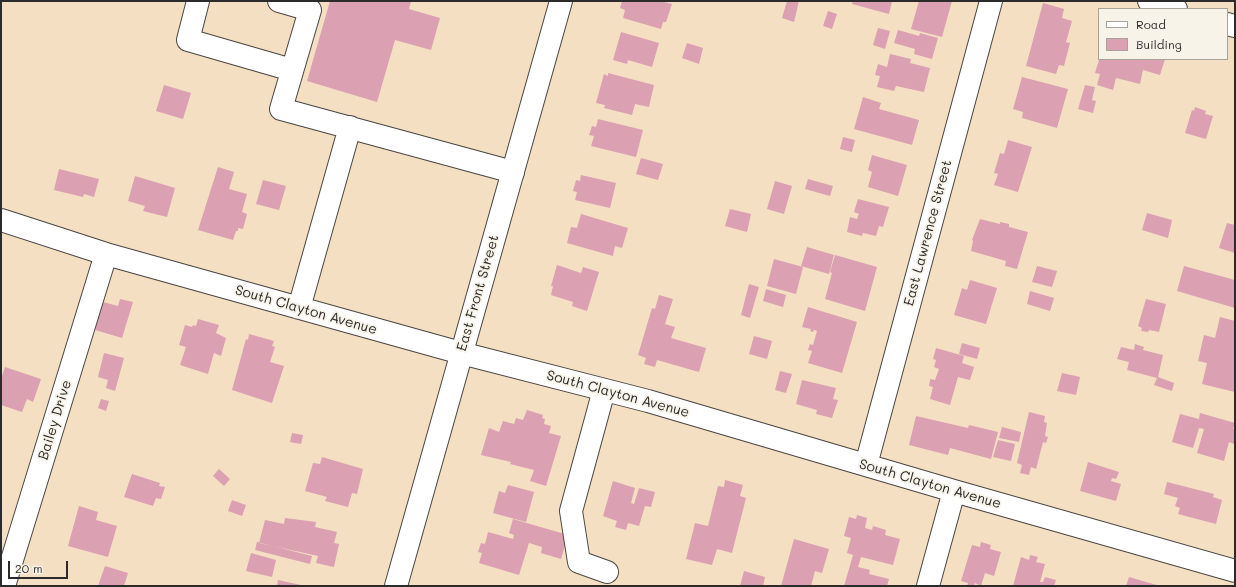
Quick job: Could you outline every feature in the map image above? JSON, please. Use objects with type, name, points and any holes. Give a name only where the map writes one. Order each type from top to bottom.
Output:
[{"type":"street","points":[[198,1],[188,40],[292,70]]},
{"type":"street","points":[[279,1],[310,10],[281,108],[513,172]]},
{"type":"street","name":"East Front Street","points":[[396,586],[561,1]]},
{"type":"street","name":"East Lawrence Street","points":[[866,465],[991,1]]},
{"type":"street","points":[[1149,1],[1173,8]]},
{"type":"street","points":[[299,308],[350,127]]},
{"type":"street","name":"South Clayton Avenue","points":[[1,220],[106,254],[461,353],[648,401],[954,491],[1235,571]]},
{"type":"street","name":"Bailey Drive","points":[[4,586],[106,254]]},
{"type":"street","points":[[604,390],[571,511],[579,562],[608,572]]},
{"type":"street","points":[[928,586],[954,491]]},
{"type":"building","points":[[330,1],[411,1],[409,9],[440,18],[431,50],[395,40],[377,102],[307,81]]},
{"type":"building","points":[[622,1],[660,1],[672,4],[666,22],[663,22],[661,29],[623,18],[625,10],[620,8]]},
{"type":"building","points":[[787,1],[799,1],[794,22],[782,18]]},
{"type":"building","points":[[853,1],[892,1],[889,14],[852,4]]},
{"type":"building","points":[[919,1],[952,1],[942,37],[911,29]]},
{"type":"building","points":[[1043,3],[1064,9],[1062,18],[1072,21],[1066,42],[1070,43],[1064,66],[1059,65],[1056,74],[1026,66]]},
{"type":"building","points":[[828,11],[837,14],[832,29],[823,26]]},
{"type":"building","points":[[878,28],[890,31],[885,49],[873,45]]},
{"type":"building","points":[[898,30],[919,36],[920,33],[938,38],[932,59],[914,54],[915,49],[894,43]]},
{"type":"building","points":[[621,32],[659,43],[652,67],[628,60],[627,64],[613,60]]},
{"type":"building","points":[[687,43],[703,48],[699,64],[682,58]]},
{"type":"building","points":[[890,54],[911,59],[910,63],[930,68],[924,92],[896,86],[894,91],[877,87],[880,76],[875,75],[878,64],[887,67]]},
{"type":"building","points":[[1099,60],[1165,60],[1160,75],[1143,70],[1140,84],[1116,78],[1113,90],[1097,85],[1100,74],[1095,73]]},
{"type":"building","points":[[608,73],[654,85],[649,107],[635,104],[632,115],[604,108],[605,105],[596,103],[604,74],[608,76]]},
{"type":"building","points":[[1022,77],[1068,89],[1057,128],[1022,118],[1023,112],[1013,109]]},
{"type":"building","points":[[164,85],[191,93],[183,119],[156,111]]},
{"type":"building","points":[[1085,85],[1095,87],[1092,100],[1096,101],[1093,113],[1078,109]]},
{"type":"building","points":[[863,97],[881,103],[879,109],[919,120],[912,145],[854,129]]},
{"type":"building","points":[[1195,107],[1206,111],[1205,114],[1213,116],[1206,139],[1185,133],[1192,110],[1194,111]]},
{"type":"building","points":[[598,119],[643,130],[636,157],[591,146],[594,136],[589,135],[592,126],[596,127]]},
{"type":"building","points":[[843,137],[855,140],[852,152],[840,149]]},
{"type":"building","points":[[1008,140],[1032,147],[1018,192],[994,185],[998,174],[994,173],[1000,153],[1004,154]]},
{"type":"building","points":[[872,155],[907,165],[898,196],[868,187],[872,172],[868,170]]},
{"type":"building","points":[[641,158],[663,164],[658,180],[636,174]]},
{"type":"building","points":[[218,167],[234,172],[229,189],[247,194],[242,212],[247,214],[243,229],[238,228],[233,240],[198,230]]},
{"type":"building","points":[[59,169],[99,179],[94,197],[84,194],[83,197],[54,190]]},
{"type":"building","points":[[581,175],[616,183],[610,208],[575,200],[577,192],[573,191],[576,180],[580,181]]},
{"type":"building","points":[[135,176],[175,188],[167,217],[143,211],[145,206],[128,201]]},
{"type":"building","points":[[808,179],[833,186],[830,196],[805,189]]},
{"type":"building","points":[[263,180],[286,186],[279,210],[256,204]]},
{"type":"building","points":[[775,181],[792,186],[784,214],[767,209]]},
{"type":"building","points":[[858,199],[889,207],[883,227],[879,226],[876,236],[863,233],[862,236],[847,232],[850,217],[857,219],[859,214],[854,212]]},
{"type":"building","points":[[730,209],[751,214],[747,232],[725,226]]},
{"type":"building","points":[[1147,213],[1172,220],[1168,238],[1142,230]]},
{"type":"building","points":[[581,214],[628,228],[622,248],[615,246],[613,256],[567,243],[571,227],[577,228]]},
{"type":"building","points":[[980,219],[1000,224],[1000,222],[1009,224],[1009,227],[1028,232],[1017,269],[1005,266],[1006,261],[971,251],[972,240]]},
{"type":"building","points":[[1227,223],[1235,225],[1235,253],[1219,248]]},
{"type":"building","points":[[807,247],[834,255],[829,274],[801,266]]},
{"type":"building","points":[[835,255],[877,267],[865,311],[825,299]]},
{"type":"building","points":[[774,259],[803,267],[796,294],[767,286]]},
{"type":"building","points":[[557,265],[581,273],[583,267],[599,272],[587,311],[572,306],[573,302],[551,295],[553,286],[551,286]]},
{"type":"building","points":[[1037,266],[1057,271],[1052,287],[1032,282]]},
{"type":"building","points":[[1184,266],[1235,280],[1235,308],[1177,291]]},
{"type":"building","points":[[970,280],[997,288],[986,324],[954,315],[962,288],[967,290]]},
{"type":"building","points":[[749,284],[759,287],[750,318],[741,315]]},
{"type":"building","points":[[766,289],[786,295],[783,307],[763,301]]},
{"type":"building","points":[[1030,291],[1054,298],[1050,311],[1027,304]]},
{"type":"building","points":[[659,295],[673,299],[665,324],[675,327],[671,338],[706,348],[699,372],[657,360],[655,367],[644,364],[646,358],[638,355],[652,308],[655,309]]},
{"type":"building","points":[[120,299],[133,302],[122,338],[95,330],[103,302],[118,306]]},
{"type":"building","points":[[1146,299],[1166,304],[1159,332],[1149,330],[1148,332],[1141,331],[1142,328],[1138,326]]},
{"type":"building","points":[[808,307],[857,322],[842,373],[808,363],[812,351],[808,350],[810,344],[813,345],[817,331],[814,330],[813,332],[810,331],[811,329],[802,327]]},
{"type":"building","points":[[1220,317],[1235,321],[1235,392],[1202,384],[1207,363],[1198,361],[1204,335],[1215,338]]},
{"type":"building","points":[[198,319],[219,325],[216,333],[226,338],[221,356],[214,353],[208,374],[180,365],[186,347],[179,345],[185,325],[192,327],[193,325],[196,326]]},
{"type":"building","points":[[249,334],[274,341],[272,346],[275,347],[270,362],[284,366],[272,403],[232,390],[246,339],[248,340]]},
{"type":"building","points":[[754,336],[772,341],[767,359],[749,354]]},
{"type":"building","points":[[962,343],[980,348],[977,359],[959,354]]},
{"type":"building","points":[[1135,344],[1144,347],[1143,350],[1163,355],[1158,377],[1174,383],[1172,391],[1154,385],[1157,378],[1127,370],[1129,362],[1117,359],[1121,347],[1134,350]]},
{"type":"building","points":[[936,348],[964,356],[962,363],[974,367],[970,380],[958,377],[950,405],[930,399],[933,387],[929,386],[930,379],[935,380],[939,369],[934,367],[936,360],[933,359]]},
{"type":"building","points":[[104,353],[124,358],[115,391],[106,388],[108,380],[98,377]]},
{"type":"building","points":[[5,367],[41,379],[33,402],[27,399],[22,412],[1,405],[1,379]]},
{"type":"building","points":[[780,371],[792,374],[786,393],[775,390]]},
{"type":"building","points":[[1062,373],[1080,377],[1076,395],[1057,391]]},
{"type":"building","points":[[802,380],[836,388],[833,399],[838,400],[832,418],[816,414],[817,410],[796,404]]},
{"type":"building","points":[[101,399],[109,401],[106,411],[98,408]]},
{"type":"building","points":[[527,410],[543,415],[542,418],[545,419],[544,424],[551,426],[549,433],[561,436],[546,486],[530,481],[534,470],[510,464],[511,462],[481,455],[489,428],[499,432],[503,421],[514,424],[516,418],[523,420]]},
{"type":"building","points":[[1029,412],[1045,416],[1044,422],[1047,423],[1045,436],[1048,437],[1046,443],[1043,442],[1036,469],[1031,467],[1029,475],[1020,473],[1022,465],[1017,463]]},
{"type":"building","points":[[1200,413],[1235,423],[1233,429],[1235,429],[1234,444],[1229,442],[1224,461],[1197,453],[1204,429],[1199,428],[1193,448],[1172,442],[1180,414],[1199,419]]},
{"type":"building","points":[[916,416],[968,428],[969,425],[998,432],[991,459],[950,448],[948,455],[909,445]]},
{"type":"building","points":[[1002,427],[1021,432],[1019,442],[999,438]]},
{"type":"building","points":[[292,433],[303,435],[301,444],[290,442]]},
{"type":"building","points":[[998,440],[1015,444],[1011,461],[993,457]]},
{"type":"building","points":[[322,457],[363,469],[357,494],[352,493],[348,507],[325,501],[327,497],[305,491],[313,463],[320,464]]},
{"type":"building","points":[[1088,462],[1119,472],[1116,479],[1112,478],[1111,481],[1121,484],[1116,501],[1080,491]]},
{"type":"building","points":[[219,469],[230,479],[224,486],[213,476]]},
{"type":"building","points":[[132,474],[160,483],[159,486],[165,487],[161,499],[156,498],[153,506],[124,497]]},
{"type":"building","points":[[725,480],[743,485],[740,496],[746,498],[732,553],[717,549],[712,565],[686,559],[695,523],[708,526],[718,486],[724,487]]},
{"type":"building","points":[[613,481],[635,488],[631,503],[634,504],[639,488],[655,492],[651,507],[645,506],[639,526],[628,523],[626,530],[615,527],[617,521],[603,516]]},
{"type":"building","points":[[1167,482],[1214,494],[1213,497],[1222,500],[1216,524],[1178,514],[1180,508],[1175,506],[1178,498],[1164,494]]},
{"type":"building","points":[[508,485],[534,492],[526,522],[493,513],[499,491],[505,493]]},
{"type":"building","points":[[232,500],[246,505],[242,516],[228,511]]},
{"type":"building","points":[[79,506],[98,512],[96,520],[117,526],[108,557],[68,546]]},
{"type":"building","points":[[857,515],[867,518],[865,528],[872,530],[873,526],[886,530],[885,535],[900,539],[893,565],[861,557],[858,567],[870,570],[869,574],[889,579],[887,586],[844,586],[853,555],[847,553],[851,538],[844,536],[849,517],[856,519]]},
{"type":"building","points":[[285,518],[316,522],[315,527],[337,532],[334,543],[339,544],[334,567],[316,563],[318,556],[259,543],[265,520],[284,524]]},
{"type":"building","points":[[513,519],[568,535],[561,559],[541,553],[542,547],[529,543],[519,575],[479,563],[482,553],[478,552],[481,543],[485,544],[488,532],[513,539],[514,535],[509,533]]},
{"type":"building","points":[[794,539],[829,549],[822,573],[815,571],[811,586],[781,586]]},
{"type":"building","points":[[257,542],[312,556],[310,564],[255,550]]},
{"type":"building","points":[[981,542],[991,545],[990,549],[1001,552],[994,576],[985,573],[981,586],[975,583],[974,586],[967,586],[968,583],[961,581],[972,545],[980,547]]},
{"type":"building","points":[[251,553],[276,560],[272,577],[246,571]]},
{"type":"building","points":[[1030,555],[1038,557],[1036,562],[1045,564],[1040,582],[1043,582],[1045,577],[1056,580],[1054,586],[1013,586],[1021,557],[1029,560]]},
{"type":"building","points":[[105,566],[128,573],[124,586],[98,586]]},
{"type":"building","points":[[744,571],[765,577],[763,586],[740,586]]},
{"type":"building","points":[[1129,577],[1160,586],[1126,586]]},
{"type":"building","points":[[278,580],[301,585],[277,586]]}]
